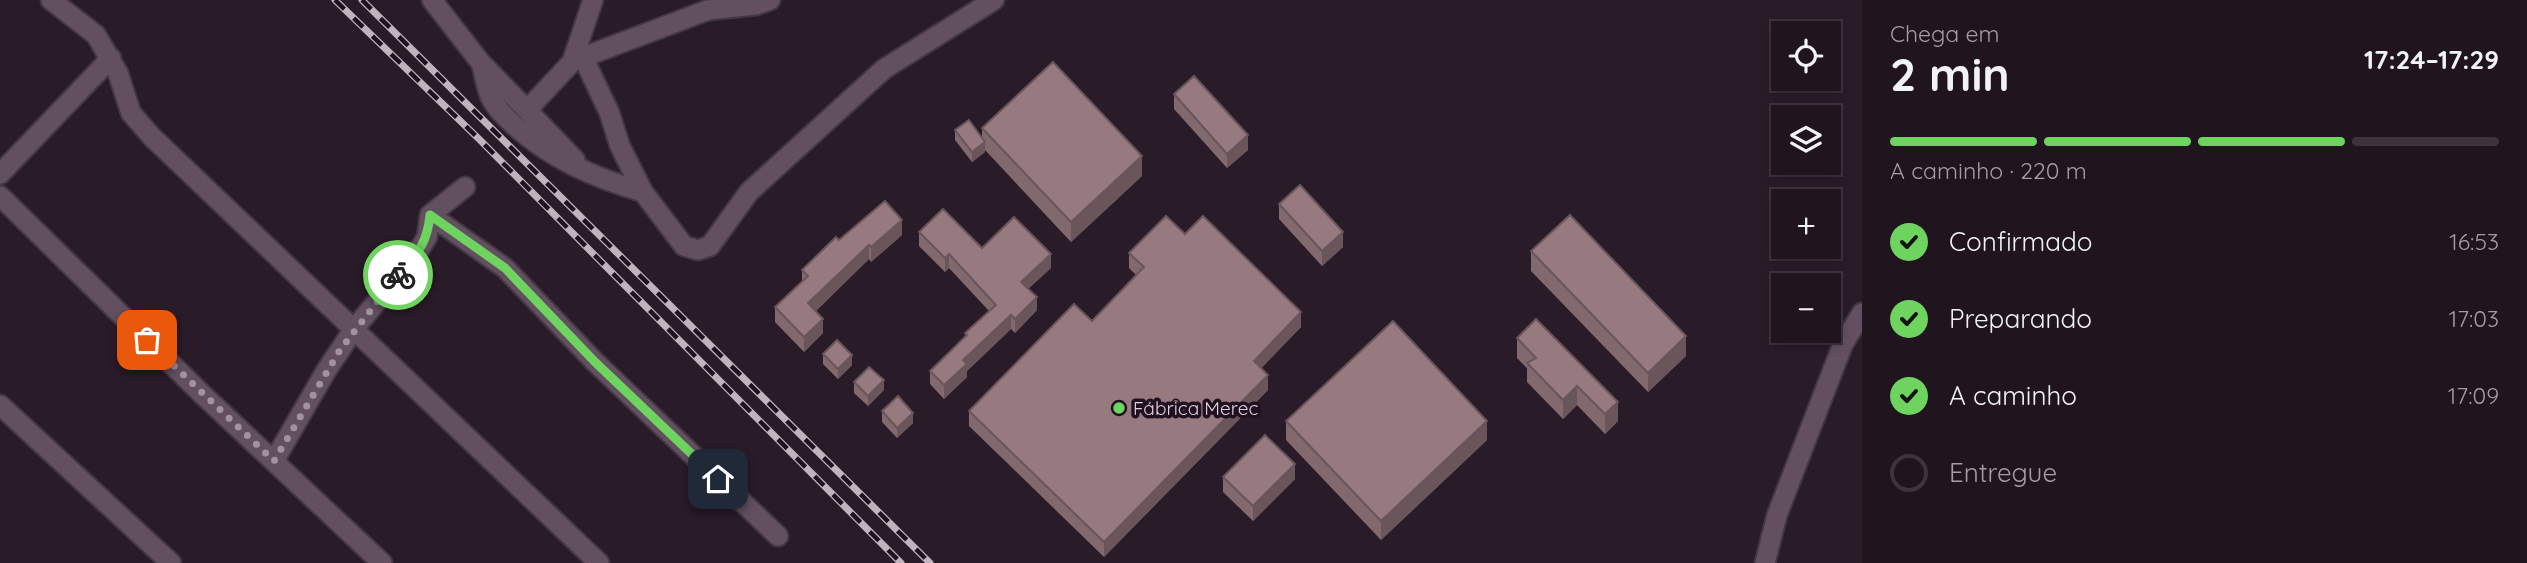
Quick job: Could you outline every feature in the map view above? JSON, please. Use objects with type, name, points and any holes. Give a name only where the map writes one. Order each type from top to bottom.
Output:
[{"type":"street","points":[[51,0],[96,35],[111,58],[131,113],[145,129],[598,563]]},
{"type":"street","points":[[432,0],[481,63],[586,172]]},
{"type":"street","points":[[593,0],[577,59],[609,112],[620,146],[643,192],[684,246],[698,250],[710,246],[749,192],[875,77],[994,0]]},
{"type":"street","points":[[527,110],[577,59],[708,10],[755,5],[771,0]]},
{"type":"street","points":[[0,174],[111,58]]},
{"type":"street","points":[[481,63],[489,95],[498,110],[547,152],[586,172],[643,192]]},
{"type":"street","points":[[274,461],[326,371],[354,329],[428,237],[430,215],[465,187]]},
{"type":"street","points":[[0,196],[382,563]]},
{"type":"street","points":[[430,215],[505,268],[595,362],[778,536]]},
{"type":"street","points":[[1765,563],[1777,515],[1843,344],[1862,313]]},
{"type":"street","points":[[0,405],[171,563]]},
{"type":"building","points":[[1053,62],[1142,156],[1071,222],[982,128]]},
{"type":"building","points":[[1194,76],[1248,135],[1227,154],[1174,94]]},
{"type":"building","points":[[969,120],[985,142],[972,152],[955,130]]},
{"type":"building","points":[[1300,185],[1343,232],[1322,251],[1279,204]]},
{"type":"building","points":[[885,201],[902,220],[871,247],[869,245],[808,303],[823,319],[804,337],[775,307],[808,276],[802,270],[836,237],[839,240]]},
{"type":"building","points":[[943,209],[982,248],[1014,217],[1051,254],[1021,282],[1037,297],[1015,319],[1011,315],[963,360],[967,364],[944,385],[930,371],[967,335],[965,333],[996,305],[949,254],[945,258],[919,232]]},
{"type":"building","points":[[1570,215],[1686,336],[1648,373],[1531,251]]},
{"type":"building","name":"Fábrica Merec","points":[[1166,216],[1185,234],[1203,216],[1301,312],[1254,361],[1268,375],[1104,542],[969,411],[1074,304],[1092,321],[1144,267],[1129,253]]},
{"type":"building","points":[[1536,319],[1618,402],[1605,414],[1577,386],[1563,400],[1527,363],[1536,358],[1517,338]]},
{"type":"building","points":[[1393,321],[1487,421],[1381,521],[1286,421]]},
{"type":"building","points":[[837,340],[852,355],[838,369],[823,354]]},
{"type":"building","points":[[869,367],[884,380],[868,396],[854,382]]},
{"type":"building","points":[[898,396],[913,413],[897,428],[882,411]]},
{"type":"building","points":[[1265,435],[1295,464],[1253,506],[1223,477]]},
{"type":"railway","points":[[335,0],[480,140],[901,563]]},
{"type":"railway","points":[[362,0],[930,563]]},
{"type":"way so far","points":[[147,340],[274,461],[326,371],[354,329],[398,275]]},
{"type":"place","name":"Fábrica Merec","points":[[1119,408]]},
{"type":"route","points":[[398,275],[428,237],[430,215],[505,268],[595,362],[718,479]]}]
